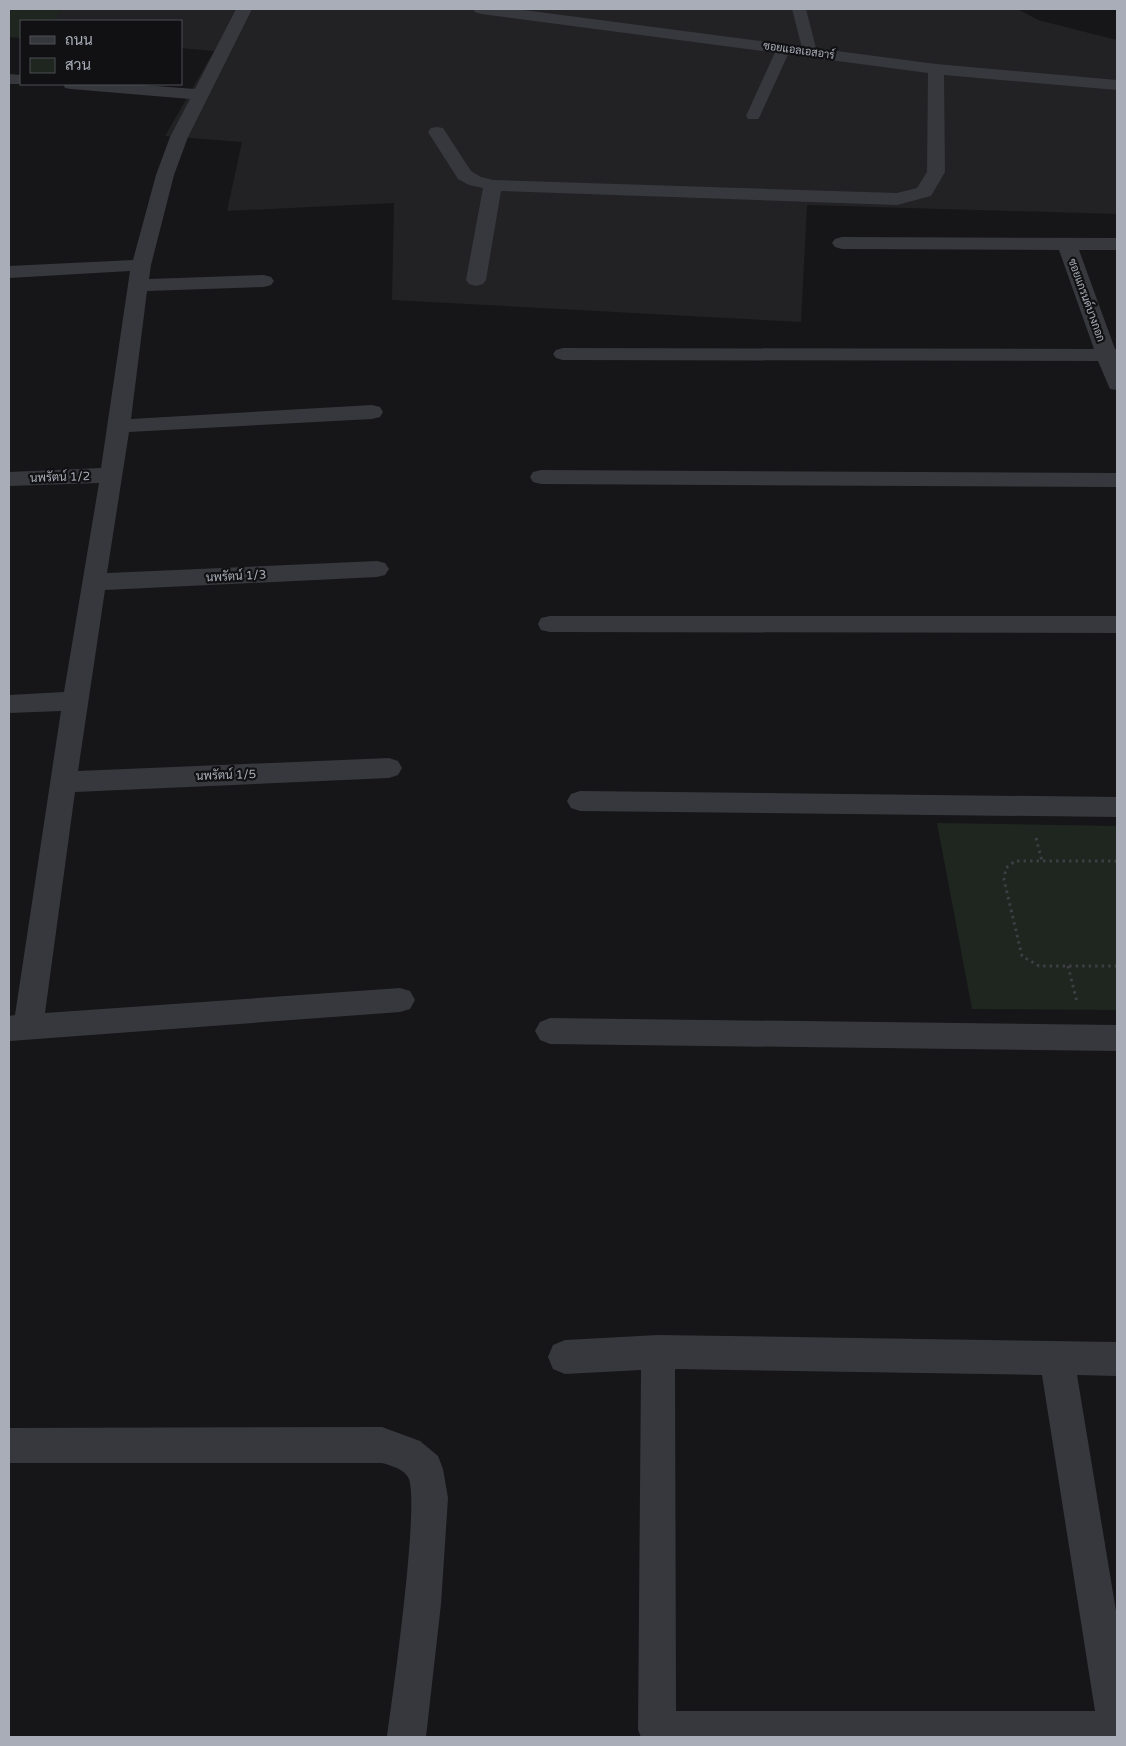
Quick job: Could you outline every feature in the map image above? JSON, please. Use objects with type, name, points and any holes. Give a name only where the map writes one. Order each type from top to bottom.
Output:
[{"type":"street","points":[[244,9],[179,137],[165,175],[140,275],[119,426],[63,782],[18,1027],[400,1000]]},
{"type":"street","name":"ซอยแอลเอสอาร์","points":[[481,9],[936,69],[1117,85]]},
{"type":"street","points":[[436,132],[464,175],[475,181],[493,185],[897,199],[924,192],[936,172],[936,69]]},
{"type":"street","points":[[82,85],[202,95]]},
{"type":"street","points":[[476,280],[493,185]]},
{"type":"street","points":[[842,243],[1117,244]]},
{"type":"street","name":"ซอยแกรนด์บางกอก","points":[[1067,244],[1112,355],[1117,384]]},
{"type":"street","points":[[9,272],[140,275],[264,281]]},
{"type":"street","points":[[563,354],[1112,355]]},
{"type":"street","points":[[119,426],[372,412]]},
{"type":"street","name":"นพรัตน์ 1/2","points":[[9,479],[111,475]]},
{"type":"street","points":[[541,476],[1117,480]]},
{"type":"street","name":"นพรัตน์ 1/3","points":[[94,582],[378,570]]},
{"type":"street","points":[[550,624],[1117,625]]},
{"type":"street","points":[[9,704],[75,701]]},
{"type":"street","name":"นพรัตน์ 1/5","points":[[63,782],[389,768]]},
{"type":"street","points":[[580,800],[1117,807]]},
{"type":"street","points":[[550,1031],[1117,1038]]},
{"type":"street","points":[[565,1357],[658,1352],[1117,1360]]},
{"type":"street","points":[[658,1352],[657,1733],[1117,1731],[1057,1358]]},
{"type":"street","points":[[9,1446],[382,1445],[408,1453],[425,1470],[430,1498],[422,1604],[407,1737]]},
{"type":"lane","points":[[799,9],[810,52]]},
{"type":"lane","points":[[752,116],[784,48]]},
{"type":"path","points":[[1117,861],[1015,861],[1009,864],[1005,870],[1004,880],[1022,956],[1039,966],[1117,966]]},
{"type":"shaded area","points":[[61,9],[1018,9],[1038,20],[1117,40],[1117,214],[807,205],[801,322],[392,300],[394,203],[227,211],[242,142],[165,136],[214,51],[182,48],[182,20],[56,20]]},
{"type":"green space","points":[[9,9],[61,9],[56,20],[20,20],[20,38],[9,37]]},
{"type":"green space","points":[[937,823],[1117,826],[1117,1010],[972,1009]]}]
